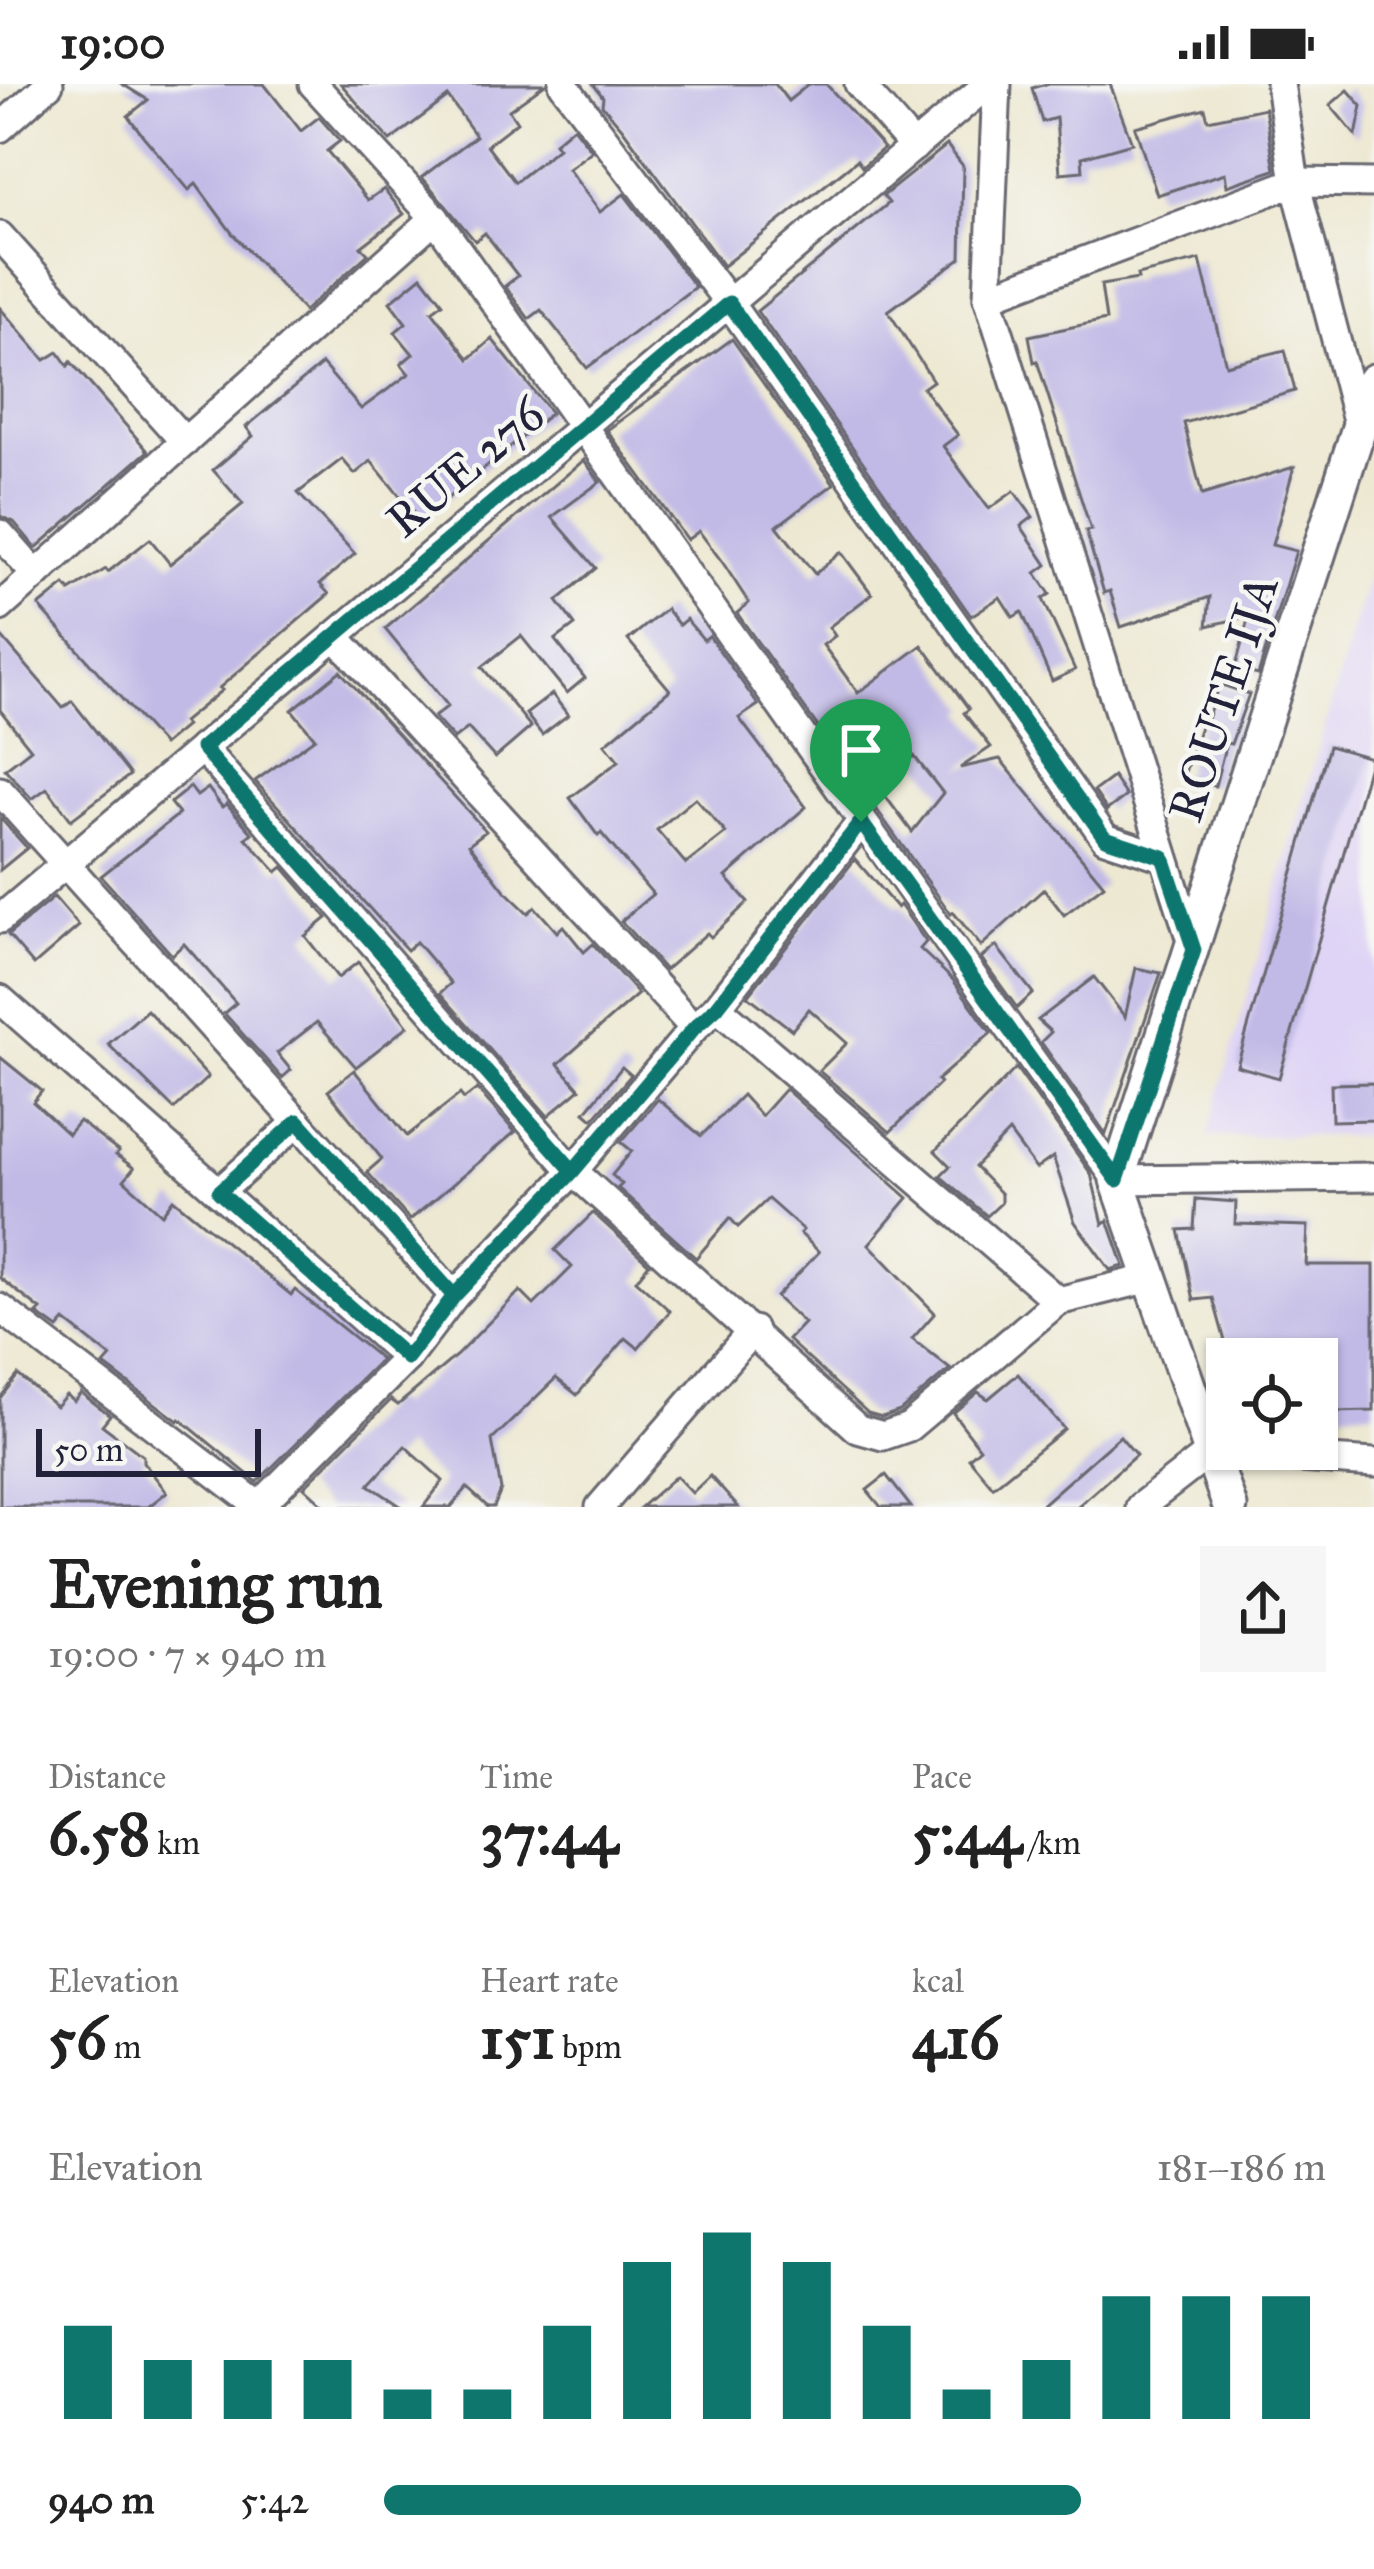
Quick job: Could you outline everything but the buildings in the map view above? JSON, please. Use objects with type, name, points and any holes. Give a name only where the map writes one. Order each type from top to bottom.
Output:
[{"type":"street","points":[[0,128],[49,84]]},
{"type":"street","points":[[313,84],[435,218],[1117,1180],[1206,1438]]},
{"type":"street","points":[[563,84],[729,303],[1105,838],[1163,857]]},
{"type":"street","points":[[859,84],[914,147]]},
{"type":"street","points":[[993,84],[988,297],[1194,950]]},
{"type":"street","name":"RUE 276","points":[[0,919],[993,84]]},
{"type":"street","points":[[1280,84],[1294,182],[1359,428]]},
{"type":"street","points":[[988,297],[1294,182],[1374,183]]},
{"type":"street","points":[[0,607],[435,218]]},
{"type":"street","points":[[0,236],[185,442]]},
{"type":"street","name":"ROUTE IJA","points":[[1117,1180],[1374,381]]},
{"type":"street","points":[[0,534],[36,574]]},
{"type":"street","points":[[335,636],[694,1028]]},
{"type":"street","points":[[202,748],[573,1171],[858,1429],[884,1436],[910,1427],[1058,1301],[1150,1278]]},
{"type":"street","points":[[0,791],[454,1296]]},
{"type":"street","points":[[0,1308],[259,1507],[407,1358],[454,1296],[573,1171],[717,1007],[861,822]]},
{"type":"street","points":[[0,999],[407,1358]]},
{"type":"street","points":[[717,1007],[1058,1301]]},
{"type":"street","points":[[219,1192],[298,1121]]},
{"type":"street","points":[[1117,1180],[1374,1177]]},
{"type":"street","points":[[605,1505],[753,1330]]},
{"type":"street","points":[[1140,1507],[1206,1456]]},
{"type":"street","points":[[1338,1460],[1374,1462]]},
{"type":"street","points":[[1217,1470],[1230,1507]]},
{"type":"shaded area","points":[[1374,555],[1374,1136],[1207,1136]]},
{"type":"route","points":[[861,822],[717,1007],[573,1171],[454,1296],[407,1358],[219,1192],[298,1121],[454,1296],[573,1171],[202,748],[729,303],[1105,838],[1163,857],[1194,950],[1117,1180],[861,822]]}]
